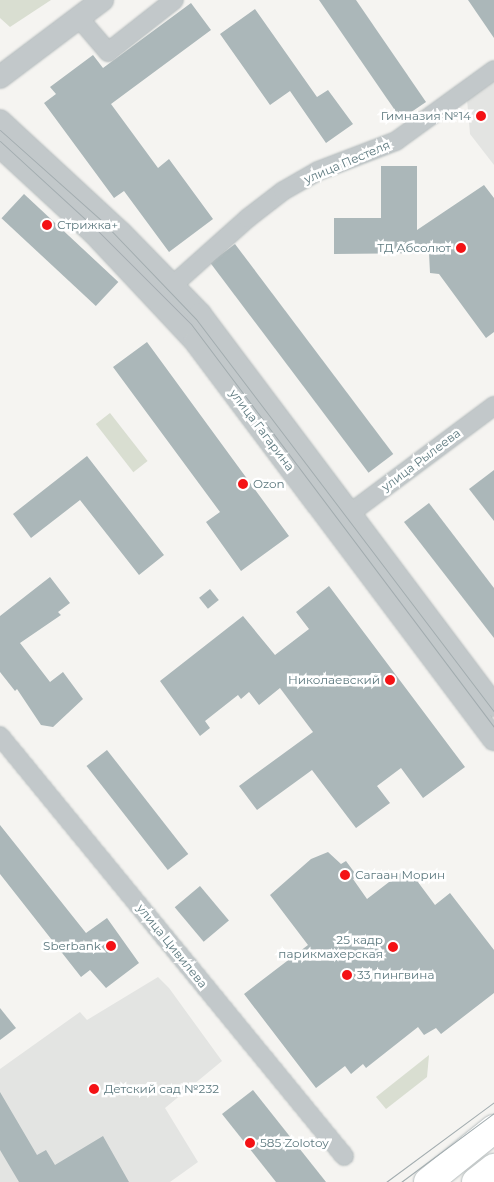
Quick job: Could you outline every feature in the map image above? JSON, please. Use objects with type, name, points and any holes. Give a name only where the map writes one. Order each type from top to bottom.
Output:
[{"type":"main road","points":[[428,1182],[494,1129]]},
{"type":"main road","points":[[476,1182],[494,1168]]},
{"type":"street","points":[[0,77],[102,0]]},
{"type":"street","points":[[79,18],[108,52],[174,0]]},
{"type":"street","name":"улица Пестеля","points":[[173,285],[248,218],[283,191],[318,171],[396,141],[494,70]]},
{"type":"street","name":"улица Гагарина","points":[[0,121],[173,285],[200,314],[494,705]]},
{"type":"street","name":"улица Гагарина","points":[[0,146],[94,233],[195,340],[494,740]]},
{"type":"street","name":"улица Рылеева","points":[[349,514],[494,406]]},
{"type":"street","name":"улица Цивилева","points":[[0,736],[344,1156]]},
{"type":"shaded area","points":[[0,0],[51,0],[10,27],[0,18]]},
{"type":"shaded area","name":"Гимназия №14","points":[[494,80],[494,165],[470,134],[467,99]]},
{"type":"shaded area","points":[[110,413],[148,461],[133,472],[96,424]]},
{"type":"shaded area","name":"Детский сад №232","points":[[158,977],[169,988],[222,1061],[165,1108],[198,1162],[170,1182],[0,1182],[0,1069],[80,1012],[87,1020]]},
{"type":"shaded area","points":[[429,1055],[427,1077],[386,1109],[376,1097]]},
{"type":"building","points":[[319,0],[356,0],[426,102],[401,119]]},
{"type":"building","points":[[468,0],[494,0],[494,38]]},
{"type":"building","points":[[191,3],[211,30],[111,104],[158,168],[169,159],[213,219],[169,252],[124,191],[114,198],[44,103],[56,94],[50,87],[93,55],[103,68]]},
{"type":"building","points":[[255,9],[317,97],[328,90],[353,124],[326,143],[290,91],[270,105],[220,34]]},
{"type":"building","points":[[381,166],[417,166],[417,230],[484,185],[494,198],[494,332],[486,338],[439,274],[430,273],[429,253],[334,254],[334,218],[381,218]]},
{"type":"building","points":[[24,194],[118,282],[96,306],[1,218]]},
{"type":"building","points":[[235,244],[393,454],[369,473],[210,263]]},
{"type":"building","points":[[147,342],[289,536],[241,571],[206,522],[220,512],[113,367]]},
{"type":"building","points":[[87,456],[164,555],[139,575],[80,500],[31,538],[13,514]]},
{"type":"building","points":[[494,470],[494,521],[469,489]]},
{"type":"building","points":[[429,503],[494,588],[494,638],[404,522]]},
{"type":"building","points":[[50,577],[70,603],[58,612],[61,615],[20,643],[50,682],[63,672],[83,699],[53,727],[41,725],[17,689],[15,691],[0,672],[0,616]]},
{"type":"building","points":[[329,586],[465,767],[423,798],[401,768],[377,786],[390,803],[356,828],[312,770],[257,810],[239,786],[313,732],[280,688],[259,705],[249,692],[241,699],[238,695],[205,721],[210,728],[200,736],[160,681],[243,616],[275,655],[309,629],[296,612]]},
{"type":"building","points":[[210,589],[219,600],[208,609],[199,598]]},
{"type":"building","points":[[107,750],[188,854],[168,870],[87,766]]},
{"type":"building","points":[[0,825],[86,933],[107,918],[139,963],[106,988],[90,970],[81,977],[0,874]]},
{"type":"building","points":[[328,852],[341,864],[346,861],[357,876],[353,879],[367,899],[402,872],[407,878],[412,874],[435,905],[450,893],[494,950],[494,993],[441,1034],[436,1028],[424,1035],[418,1027],[366,1068],[363,1064],[351,1074],[345,1066],[316,1088],[244,994],[308,945],[270,895],[311,859]]},
{"type":"building","points":[[200,886],[229,920],[204,942],[175,907]]},
{"type":"building","points":[[0,1008],[16,1028],[0,1040]]},
{"type":"building","points":[[253,1090],[326,1182],[276,1182],[222,1114]]},
{"type":"building","points":[[0,1092],[37,1155],[46,1150],[55,1165],[103,1136],[129,1182],[19,1182],[0,1150]]},
{"type":"tram line","points":[[0,130],[101,220],[196,319],[494,712]]},
{"type":"tram line","points":[[0,141],[96,229],[191,324],[494,727]]},
{"type":"tram line","points":[[386,1182],[494,1102]]},
{"type":"tram line","points":[[401,1182],[494,1113]]},
{"type":"place","name":"Гимназия №14","points":[[481,116]]},
{"type":"place","name":"Стрижка+","points":[[47,225]]},
{"type":"place","name":"ТД Абсолют","points":[[461,248]]},
{"type":"place","name":"Ozon","points":[[243,484]]},
{"type":"place","name":"Николаевский","points":[[390,680]]},
{"type":"place","name":"Сагаан Морин","points":[[345,875]]},
{"type":"place","name":"Sberbank","points":[[111,946]]},
{"type":"place","name":"25 кадр парикмахерская","points":[[393,947]]},
{"type":"place","name":"33 пингвина","points":[[347,975]]},
{"type":"place","name":"Детский сад №232","points":[[94,1089]]},
{"type":"place","name":"585 Zolotoy","points":[[250,1143]]}]
